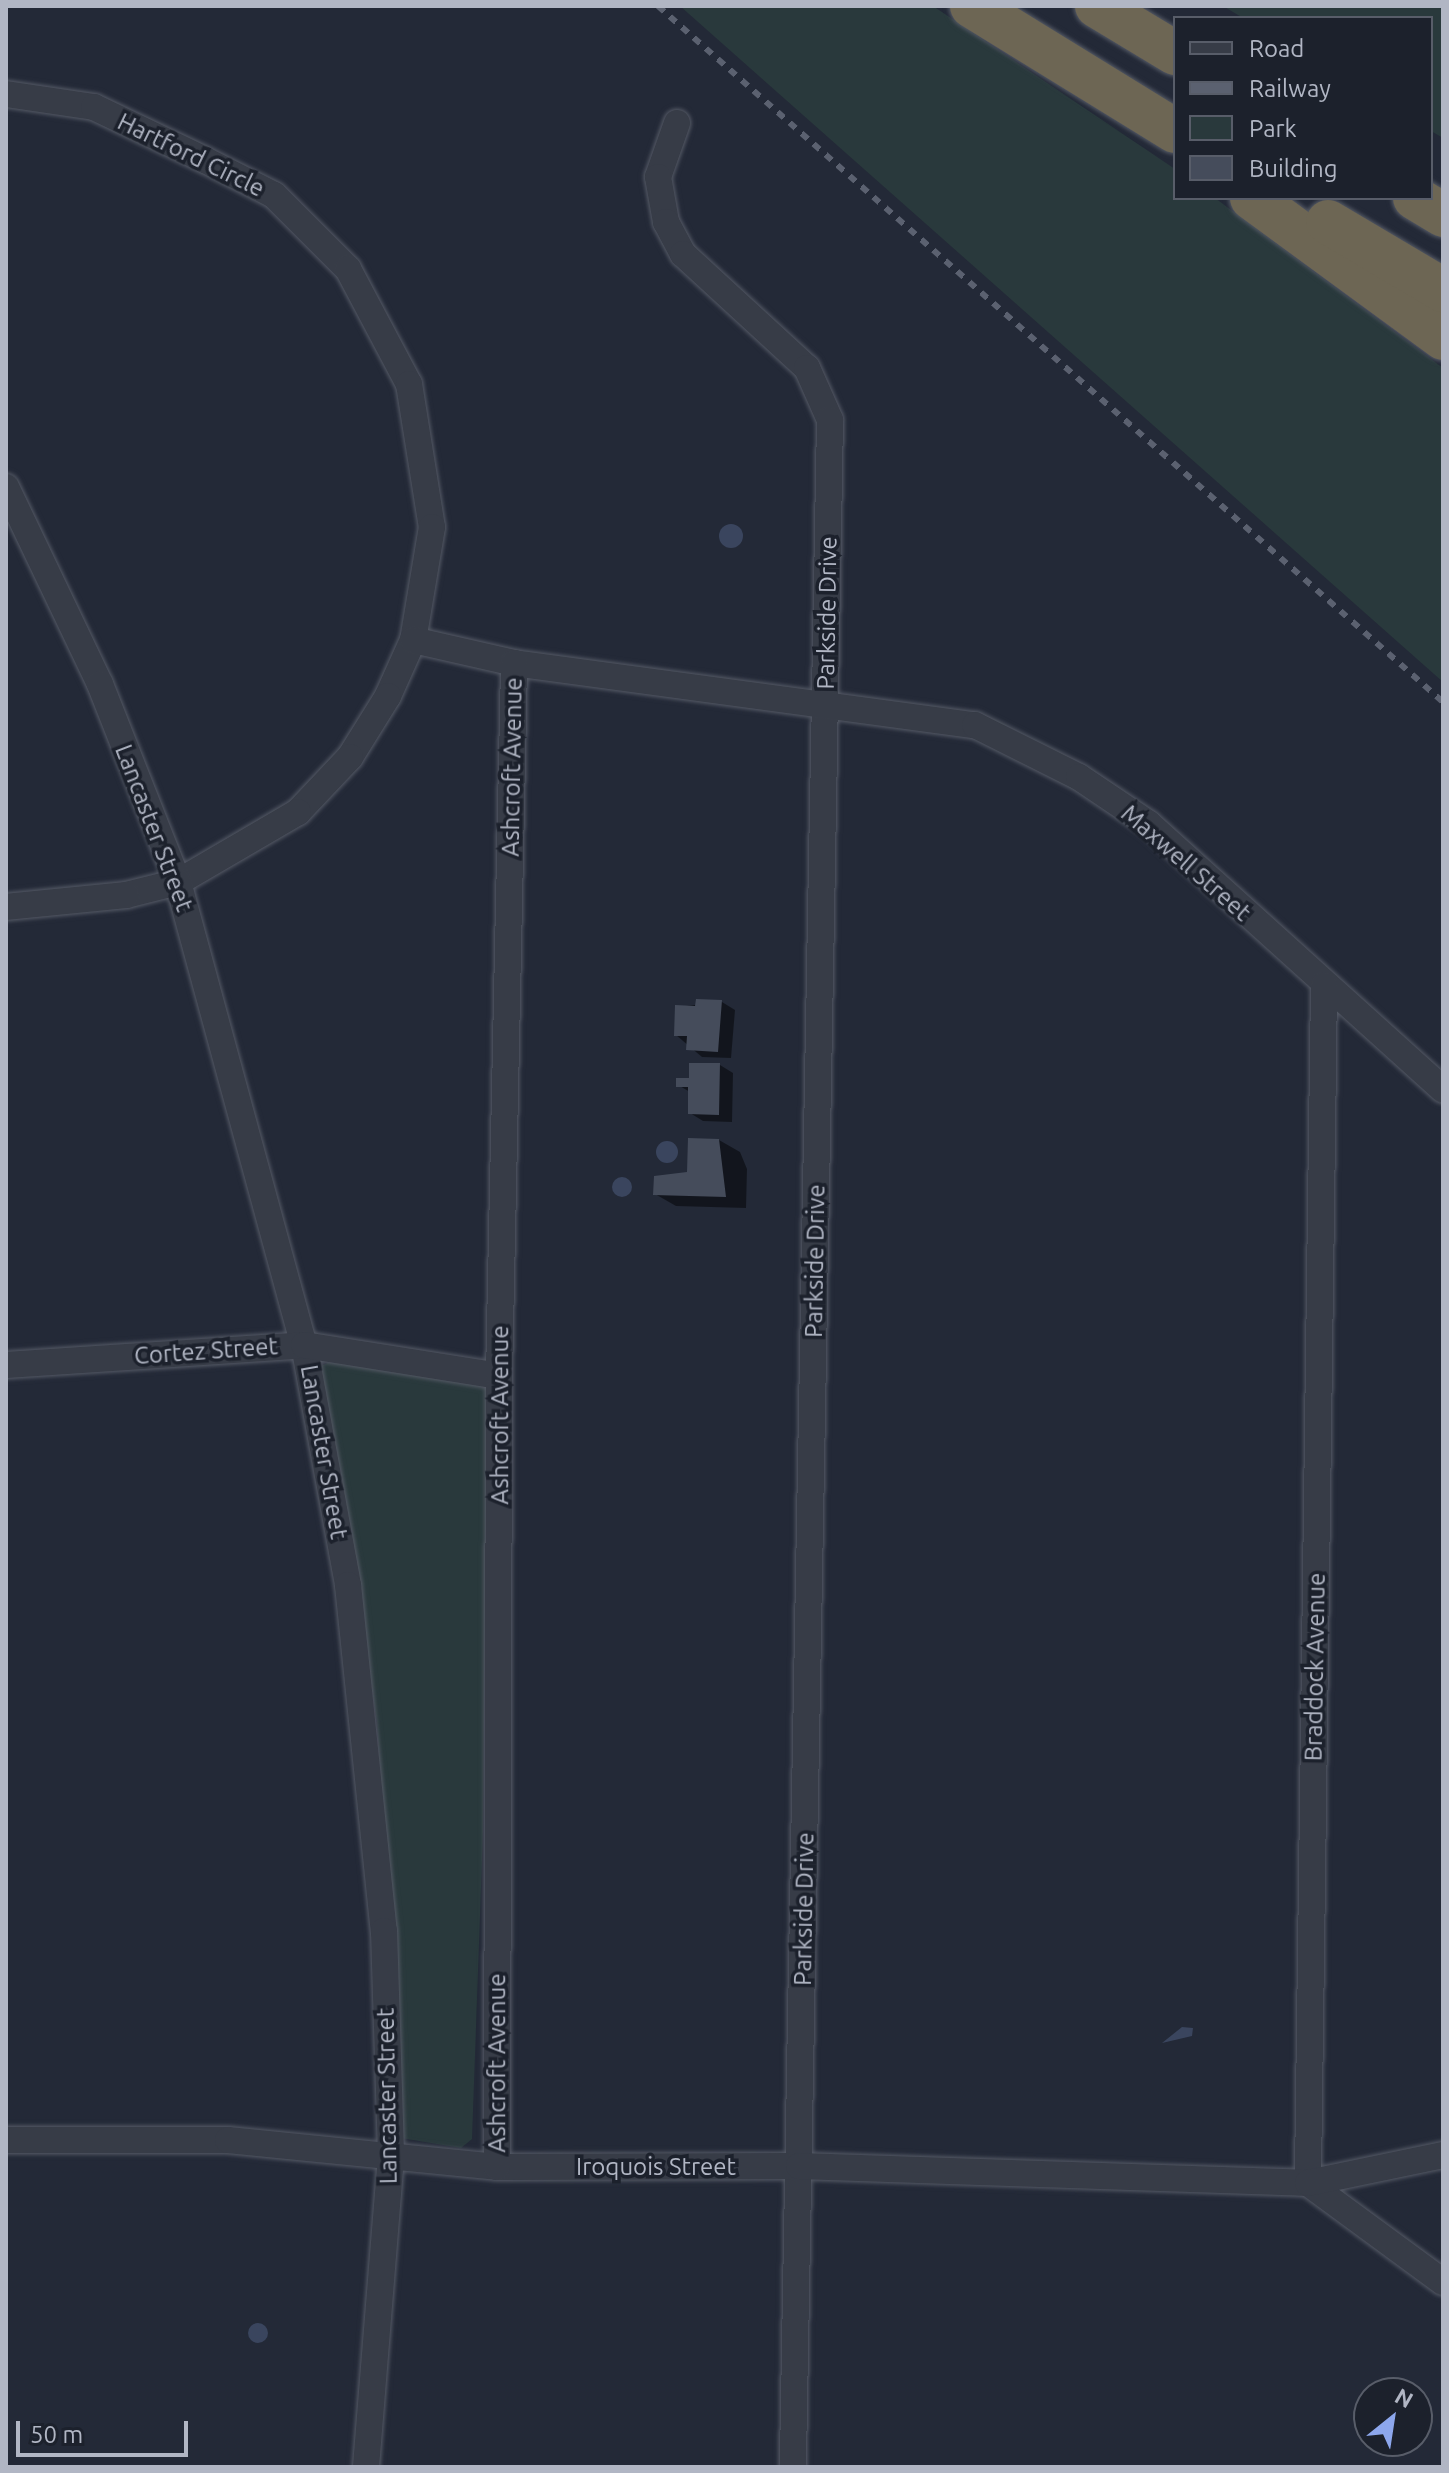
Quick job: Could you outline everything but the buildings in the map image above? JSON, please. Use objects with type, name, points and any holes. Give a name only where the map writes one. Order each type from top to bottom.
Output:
[{"type":"highway","points":[[972,6],[1173,130]]},
{"type":"highway","points":[[1097,6],[1173,52]]},
{"type":"highway","points":[[1105,6],[1173,40]]},
{"type":"highway","points":[[1092,81],[1173,141]]},
{"type":"highway","points":[[1255,200],[1443,338]]},
{"type":"highway","points":[[1291,200],[1443,290]]},
{"type":"highway","points":[[1418,200],[1443,215]]},
{"type":"street","name":"Hartford Circle","points":[[6,94],[94,107],[274,195],[348,269],[409,384],[432,527],[413,640],[350,757],[298,812],[178,882],[126,895],[6,907]]},
{"type":"street","name":"Parkside Drive","points":[[677,123],[658,177],[666,222],[683,254],[807,368],[830,420],[793,2467]]},
{"type":"street","name":"Lancaster Street","points":[[6,487],[100,684],[178,882],[304,1345],[350,1601],[384,1931],[391,2156],[381,2351],[366,2467]]},
{"type":"street","name":"Maxwell Street","points":[[413,640],[514,663],[975,725],[1079,777],[1149,824],[1443,1090]]},
{"type":"street","name":"Ashcroft Avenue","points":[[497,2167],[499,1376],[514,663]]},
{"type":"street","name":"Braddock Avenue","points":[[1308,2183],[1324,985]]},
{"type":"street","name":"Cortez Street","points":[[6,1365],[304,1345],[499,1376]]},
{"type":"street","name":"Iroquois Street","points":[[6,2140],[228,2140],[497,2167],[799,2166],[1308,2183],[1443,2155]]},
{"type":"street","points":[[1308,2183],[1443,2282]]},
{"type":"green space","points":[[680,6],[933,6],[1173,168],[1173,200],[1218,200],[1443,368],[1443,682]]},
{"type":"green space","points":[[1223,6],[1443,6],[1443,138],[1433,132],[1433,16],[1240,16]]},
{"type":"green space","points":[[330,1362],[455,1374],[487,1388],[483,1832],[472,2139],[461,2148],[401,2138],[377,1722],[321,1366]]},
{"type":"water","points":[[731,524],[739,528],[743,536],[739,544],[731,548],[723,544],[719,536],[723,528]]},
{"type":"water","points":[[667,1141],[678,1152],[667,1163],[656,1152]]},
{"type":"water","points":[[622,1177],[629,1180],[632,1187],[629,1194],[622,1197],[615,1194],[612,1187],[615,1180]]},
{"type":"water","points":[[1182,2027],[1193,2028],[1192,2036],[1162,2043]]},
{"type":"water","points":[[258,2323],[265,2326],[268,2333],[265,2340],[258,2343],[251,2340],[248,2333],[251,2326]]},
{"type":"railway","points":[[658,6],[1443,702]]}]
